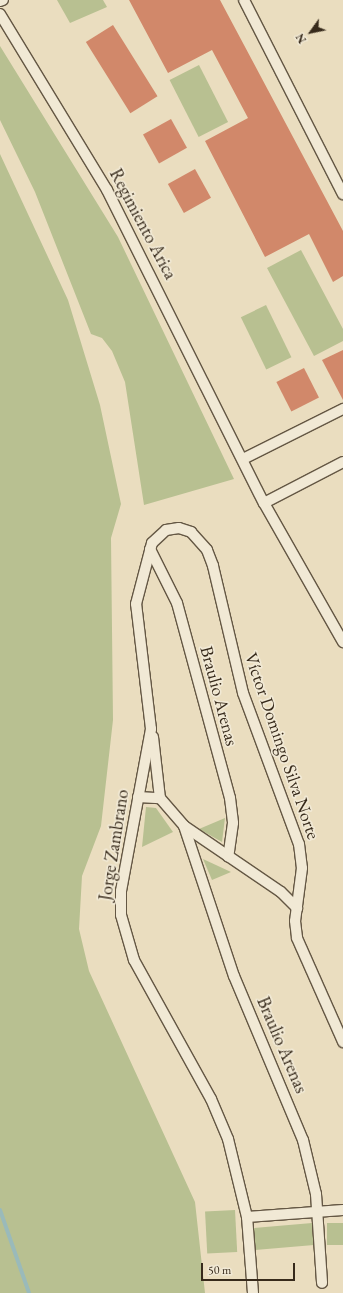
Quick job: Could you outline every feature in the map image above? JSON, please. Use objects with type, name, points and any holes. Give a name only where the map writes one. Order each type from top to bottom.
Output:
[{"type":"street","points":[[244,0],[343,194]]},
{"type":"street","name":"Regimiento Arica","points":[[0,14],[107,190],[264,503],[343,642]]},
{"type":"street","points":[[243,459],[343,409]]},
{"type":"street","points":[[264,503],[343,462]]},
{"type":"street","name":"Jorge Zambrano","points":[[192,532],[179,528],[166,530],[150,549],[136,604],[152,729],[121,891],[125,938],[220,1118],[234,1159],[248,1216],[253,1293]]},
{"type":"street","name":"Víctor Domingo Silva Norte","points":[[192,532],[207,550],[214,566],[241,686],[299,844],[302,880],[297,908],[297,938],[343,1042]]},
{"type":"street","name":"Braulio Arenas","points":[[150,549],[177,603],[230,798],[234,823],[228,857]]},
{"type":"street","points":[[152,729],[160,798],[184,826],[281,892],[297,908]]},
{"type":"street","points":[[138,797],[160,798]]},
{"type":"street","name":"Braulio Arenas","points":[[184,826],[234,976],[303,1140],[317,1212],[322,1283]]},
{"type":"street","points":[[248,1216],[343,1210]]},
{"type":"green space","points":[[57,0],[103,0],[107,7],[70,23]]},
{"type":"green space","points":[[0,46],[118,237],[234,479],[144,505],[125,382],[112,351],[102,338],[91,334],[35,192],[0,120]]},
{"type":"green space","points":[[199,65],[228,122],[199,137],[170,80]]},
{"type":"green space","points":[[0,154],[68,300],[100,405],[121,504],[111,538],[113,720],[101,826],[82,876],[79,929],[89,971],[195,1202],[205,1293],[0,1293]]},
{"type":"green space","points":[[301,250],[343,329],[343,341],[314,356],[267,268]]},
{"type":"green space","points":[[266,305],[291,357],[266,369],[241,317]]},
{"type":"green space","points":[[146,807],[156,808],[173,832],[142,847]]},
{"type":"green space","points":[[225,818],[222,842],[199,829]]},
{"type":"green space","points":[[203,859],[231,872],[212,880]]},
{"type":"green space","points":[[235,1210],[237,1252],[207,1254],[205,1212]]},
{"type":"green space","points":[[312,1223],[314,1245],[255,1250],[253,1228]]},
{"type":"green space","points":[[327,1223],[343,1223],[343,1245],[327,1245]]},
{"type":"building","points":[[129,0],[220,0],[343,231],[343,276],[333,282],[309,234],[265,257],[205,141],[248,118],[212,50],[168,73]]},
{"type":"building","points":[[113,25],[158,96],[130,113],[86,42]]},
{"type":"building","points":[[171,119],[187,148],[159,163],[143,135]]},
{"type":"building","points":[[195,169],[211,198],[184,213],[168,184]]},
{"type":"building","points":[[343,350],[343,400],[322,360]]},
{"type":"building","points":[[304,368],[319,397],[291,411],[276,382]]},
{"type":"waterway","points":[[0,1210],[29,1293]]}]
